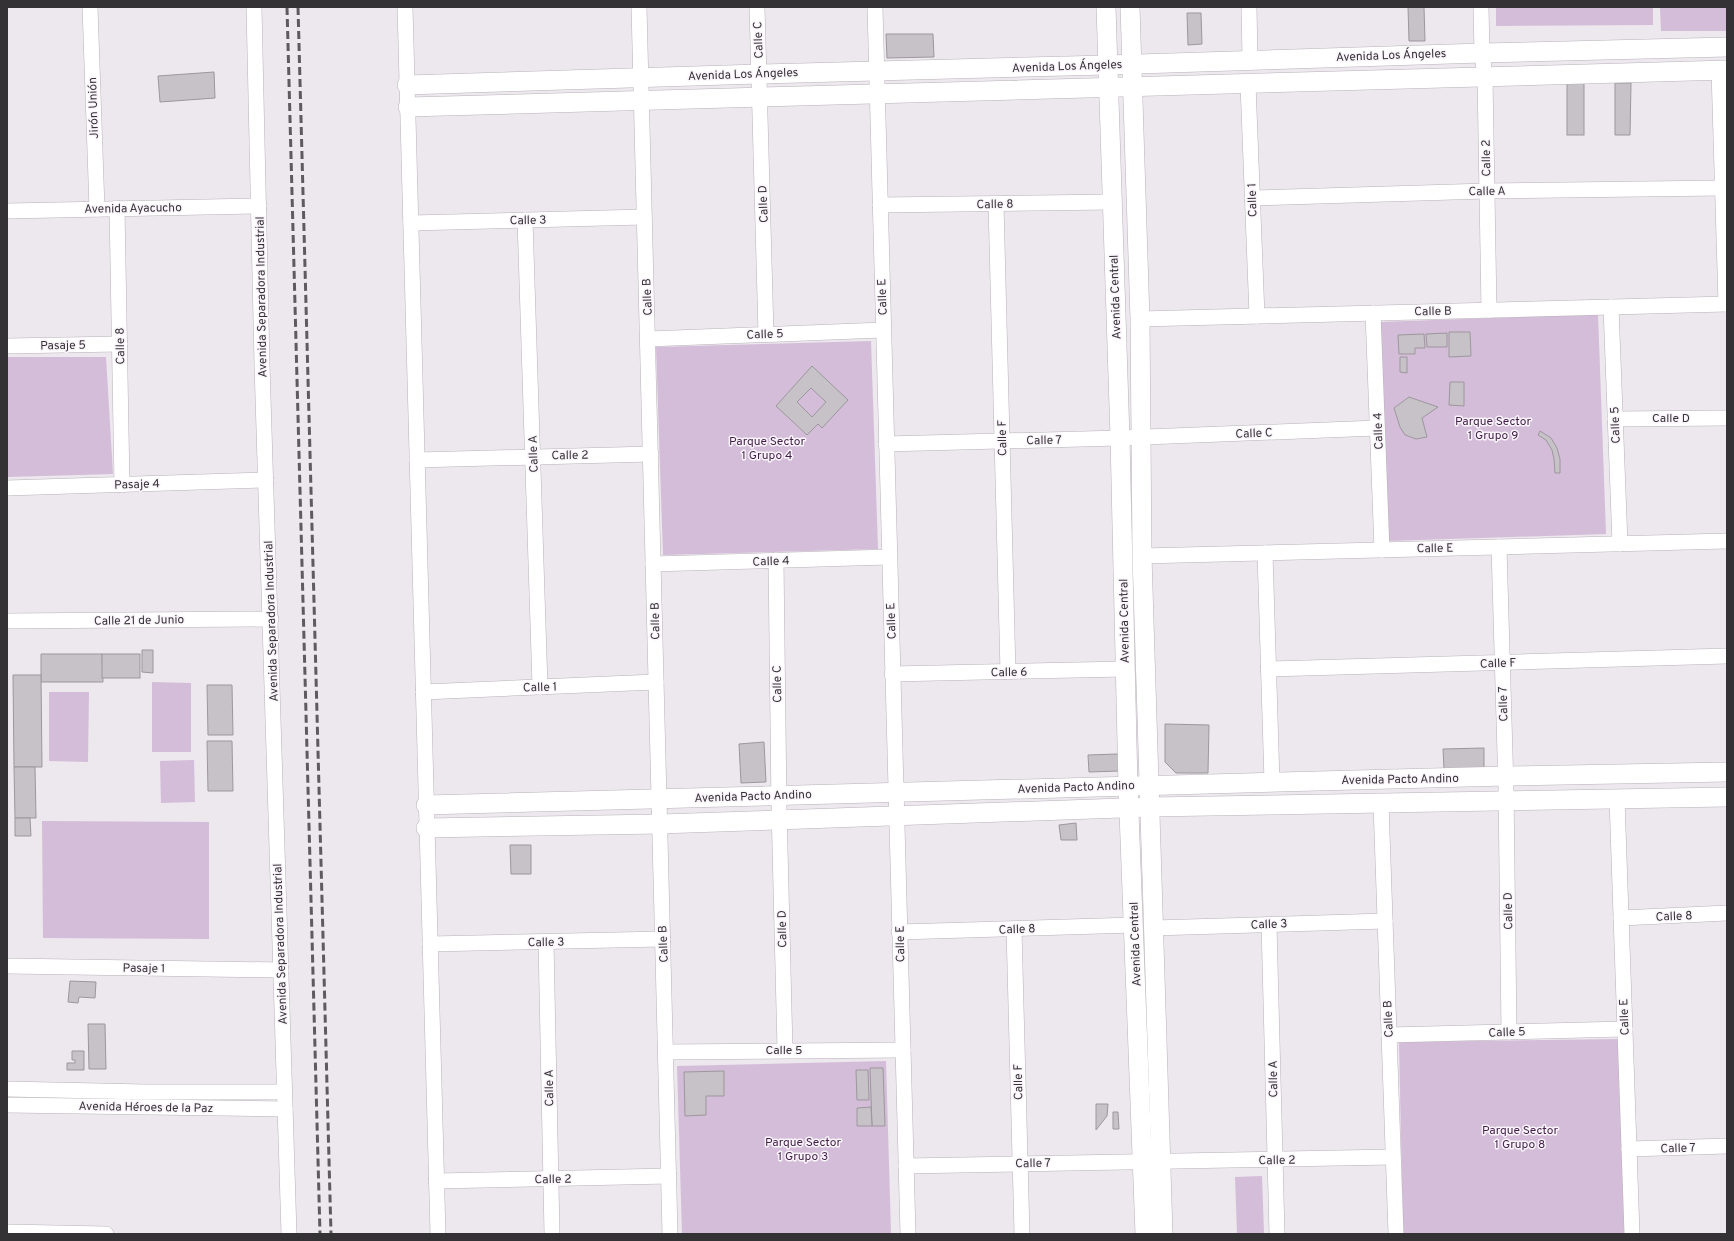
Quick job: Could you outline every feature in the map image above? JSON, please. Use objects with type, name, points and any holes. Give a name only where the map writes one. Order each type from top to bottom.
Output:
[{"type":"street","name":"Jirón Unión","points":[[90,7],[97,209]]},
{"type":"street","name":"Avenida Separadora Industrial","points":[[254,7],[262,365],[289,1234]]},
{"type":"street","points":[[405,7],[438,1234]]},
{"type":"street","name":"Calle B","points":[[639,7],[670,1234]]},
{"type":"street","name":"Calle C","points":[[757,7],[759,74]]},
{"type":"street","name":"Calle E","points":[[875,7],[876,94],[908,1234]]},
{"type":"street","name":"Avenida Central","points":[[1106,7],[1111,202],[1130,438],[1142,556],[1153,928],[1151,1161],[1146,1234]]},
{"type":"street","name":"Avenida Central","points":[[1130,7],[1140,319],[1130,438],[1125,669],[1128,786],[1134,925],[1151,1161],[1163,1234]]},
{"type":"street","points":[[1249,7],[1250,60]]},
{"type":"street","name":"Calle 2","points":[[1481,7],[1482,52],[1485,77],[1488,310]]},
{"type":"street","name":"Avenida Los Ángeles","points":[[407,85],[1107,65],[1482,52],[1727,47]]},
{"type":"street","points":[[1723,70],[1722,188],[1726,304]]},
{"type":"street","name":"Avenida Los Ángeles","points":[[408,107],[1723,70]]},
{"type":"street","name":"Calle D","points":[[759,74],[766,334]]},
{"type":"street","name":"Calle 1","points":[[1248,84],[1257,316]]},
{"type":"street","name":"Calle A","points":[[1252,198],[1487,191],[1722,188]]},
{"type":"street","name":"Calle 8","points":[[880,205],[1111,202]]},
{"type":"street","name":"Calle F","points":[[996,204],[1008,672]]},
{"type":"street","name":"Avenida Ayacucho","points":[[7,211],[259,206]]},
{"type":"street","name":"Calle 8","points":[[117,208],[122,485]]},
{"type":"street","name":"Calle 3","points":[[411,223],[644,217]]},
{"type":"street","name":"Calle A","points":[[525,220],[540,687]]},
{"type":"street","name":"Calle B","points":[[1140,319],[1726,304]]},
{"type":"street","name":"Calle 5","points":[[1611,307],[1620,544]]},
{"type":"street","name":"Calle 4","points":[[1373,313],[1382,550]]},
{"type":"street","name":"Calle 5","points":[[648,339],[883,330]]},
{"type":"street","name":"Pasaje 5","points":[[7,346],[120,344]]},
{"type":"street","name":"Calle D","points":[[1615,419],[1727,418]]},
{"type":"street","name":"Calle C","points":[[1130,438],[1377,428]]},
{"type":"street","name":"Calle 7","points":[[886,444],[1130,438]]},
{"type":"street","name":"Calle 2","points":[[417,460],[650,454]]},
{"type":"street","name":"Pasaje 4","points":[[7,488],[266,480]]},
{"type":"street","name":"Calle E","points":[[1142,556],[1727,541]]},
{"type":"street","name":"Calle 7","points":[[1499,547],[1506,789]]},
{"type":"street","points":[[1265,553],[1272,782]]},
{"type":"street","name":"Calle 4","points":[[654,564],[889,557]]},
{"type":"street","name":"Calle C","points":[[776,560],[779,807]]},
{"type":"street","name":"Calle 21 de Junio","points":[[7,621],[271,619]]},
{"type":"street","name":"Calle F","points":[[1268,670],[1727,656]]},
{"type":"street","name":"Calle 6","points":[[892,674],[1125,669]]},
{"type":"street","name":"Calle 1","points":[[423,692],[656,682]]},
{"type":"street","name":"Avenida Pacto Andino","points":[[426,805],[659,798],[896,816],[1150,807],[1381,804],[1506,789],[1727,772]]},
{"type":"street","name":"Avenida Pacto Andino","points":[[426,828],[660,824],[896,792],[1272,782],[1506,789],[1617,799],[1727,797]]},
{"type":"street","name":"Calle D","points":[[1506,789],[1510,1032]]},
{"type":"street","name":"Calle E","points":[[1617,799],[1632,1234]]},
{"type":"street","name":"Calle B","points":[[1381,804],[1396,1234]]},
{"type":"street","name":"Calle D","points":[[779,807],[785,1050]]},
{"type":"street","name":"Calle 8","points":[[1621,918],[1727,913]]},
{"type":"street","name":"Calle 3","points":[[1153,928],[1385,920]]},
{"type":"street","name":"Calle A","points":[[1269,924],[1277,1234]]},
{"type":"street","name":"Calle 8","points":[[899,932],[1134,925]]},
{"type":"street","name":"Calle F","points":[[1014,929],[1022,1234]]},
{"type":"street","name":"Calle 3","points":[[430,944],[663,939]]},
{"type":"street","name":"Calle A","points":[[546,942],[552,1234]]},
{"type":"street","name":"Pasaje 1","points":[[7,966],[281,970]]},
{"type":"street","name":"Calle 5","points":[[1389,1035],[1625,1029]]},
{"type":"street","name":"Calle 5","points":[[666,1052],[903,1050]]},
{"type":"street","name":"Avenida Héroes de la Paz","points":[[7,1089],[145,1092],[284,1092]]},
{"type":"street","points":[[145,1092],[145,1108]]},
{"type":"street","name":"Avenida Héroes de la Paz","points":[[7,1105],[285,1109]]},
{"type":"street","name":"Calle 7","points":[[1629,1149],[1727,1146]]},
{"type":"street","name":"Calle 2","points":[[1151,1161],[1393,1157]]},
{"type":"street","name":"Calle 7","points":[[906,1166],[1151,1161]]},
{"type":"street","name":"Calle 2","points":[[436,1181],[669,1176]]},
{"type":"street","points":[[7,1232],[106,1234]]},
{"type":"green space","points":[[1496,7],[1653,7],[1653,25],[1496,26]]},
{"type":"green space","points":[[1660,7],[1727,7],[1727,31],[1661,31]]},
{"type":"green space","name":"Parque Sector 1 Grupo 9","points":[[1598,314],[1606,534],[1388,541],[1379,322]]},
{"type":"green space","name":"Parque Sector 1 Grupo 4","points":[[871,341],[878,549],[663,555],[656,347]]},
{"type":"green space","points":[[7,357],[106,357],[113,474],[7,477]]},
{"type":"green space","points":[[152,682],[191,683],[191,752],[152,752]]},
{"type":"green space","points":[[49,692],[89,692],[88,762],[49,761]]},
{"type":"green space","points":[[194,760],[195,802],[161,803],[160,761]]},
{"type":"green space","points":[[42,821],[209,822],[209,939],[43,938]]},
{"type":"green space","name":"Parque Sector 1 Grupo 8","points":[[1620,1039],[1625,1234],[1403,1234],[1399,1042]]},
{"type":"green space","name":"Parque Sector 1 Grupo 3","points":[[886,1061],[891,1234],[682,1234],[677,1066]]},
{"type":"green space","points":[[1262,1176],[1264,1234],[1237,1234],[1235,1177]]},
{"type":"building","points":[[1408,7],[1424,7],[1425,41],[1409,41]]},
{"type":"building","points":[[1187,13],[1201,13],[1202,44],[1188,45]]},
{"type":"building","points":[[886,34],[933,34],[934,57],[887,58]]},
{"type":"building","points":[[214,72],[215,98],[160,102],[158,76]]},
{"type":"building","points":[[1567,83],[1584,83],[1584,135],[1567,135]]},
{"type":"building","points":[[1615,83],[1631,83],[1630,135],[1615,135]]},
{"type":"building","points":[[1449,332],[1470,332],[1471,356],[1449,357]]},
{"type":"building","points":[[1447,333],[1447,347],[1427,347],[1426,334]]},
{"type":"building","points":[[1424,334],[1425,348],[1415,348],[1415,354],[1399,354],[1398,335]]},
{"type":"building","points":[[1400,357],[1407,357],[1407,373],[1400,372]]},
{"type":"building","points":[[812,366],[848,400],[822,428],[818,424],[807,435],[776,406]],"holes":[[[811,388],[826,402],[812,417],[797,402]]]},
{"type":"building","points":[[1450,382],[1464,382],[1464,406],[1449,405]]},
{"type":"building","points":[[1409,397],[1438,407],[1422,418],[1427,437],[1416,439],[1405,435],[1400,427],[1394,408]]},
{"type":"building","points":[[1540,431],[1551,438],[1557,448],[1560,459],[1560,473],[1555,473],[1552,450],[1546,440],[1538,435]]},
{"type":"building","points":[[142,650],[153,650],[153,673],[142,672]]},
{"type":"building","points":[[41,654],[102,654],[103,682],[41,682]]},
{"type":"building","points":[[102,654],[140,654],[140,678],[102,678]]},
{"type":"building","points":[[13,675],[41,675],[42,767],[14,767]]},
{"type":"building","points":[[207,685],[232,685],[233,735],[208,735]]},
{"type":"building","points":[[1165,724],[1209,725],[1208,773],[1176,773],[1165,762]]},
{"type":"building","points":[[207,741],[232,741],[233,791],[208,791]]},
{"type":"building","points":[[764,742],[766,782],[741,783],[739,744]]},
{"type":"building","points":[[1484,748],[1484,768],[1444,769],[1443,749]]},
{"type":"building","points":[[1118,754],[1119,771],[1089,772],[1088,755]]},
{"type":"building","points":[[14,767],[35,767],[36,818],[15,818]]},
{"type":"building","points":[[15,818],[30,818],[31,836],[15,836]]},
{"type":"building","points":[[1076,823],[1077,840],[1061,840],[1059,825]]},
{"type":"building","points":[[510,845],[531,845],[531,874],[511,874]]},
{"type":"building","points":[[70,981],[96,982],[95,998],[79,997],[78,1003],[68,1002]]},
{"type":"building","points":[[88,1024],[105,1024],[106,1069],[89,1069]]},
{"type":"building","points":[[72,1051],[84,1051],[84,1070],[67,1070],[67,1063],[75,1063],[75,1060],[72,1060]]},
{"type":"building","points":[[870,1068],[883,1068],[885,1126],[872,1126]]},
{"type":"building","points":[[856,1070],[868,1070],[869,1100],[857,1100]]},
{"type":"building","points":[[724,1071],[724,1096],[706,1096],[706,1115],[685,1116],[684,1072]]},
{"type":"building","points":[[1096,1104],[1108,1104],[1107,1116],[1096,1130]]},
{"type":"building","points":[[871,1107],[872,1126],[857,1126],[857,1108]]},
{"type":"building","points":[[1113,1112],[1118,1112],[1119,1129],[1113,1129]]},
{"type":"railway","points":[[287,7],[320,1234]]},
{"type":"railway","points":[[298,7],[331,1234]]}]
